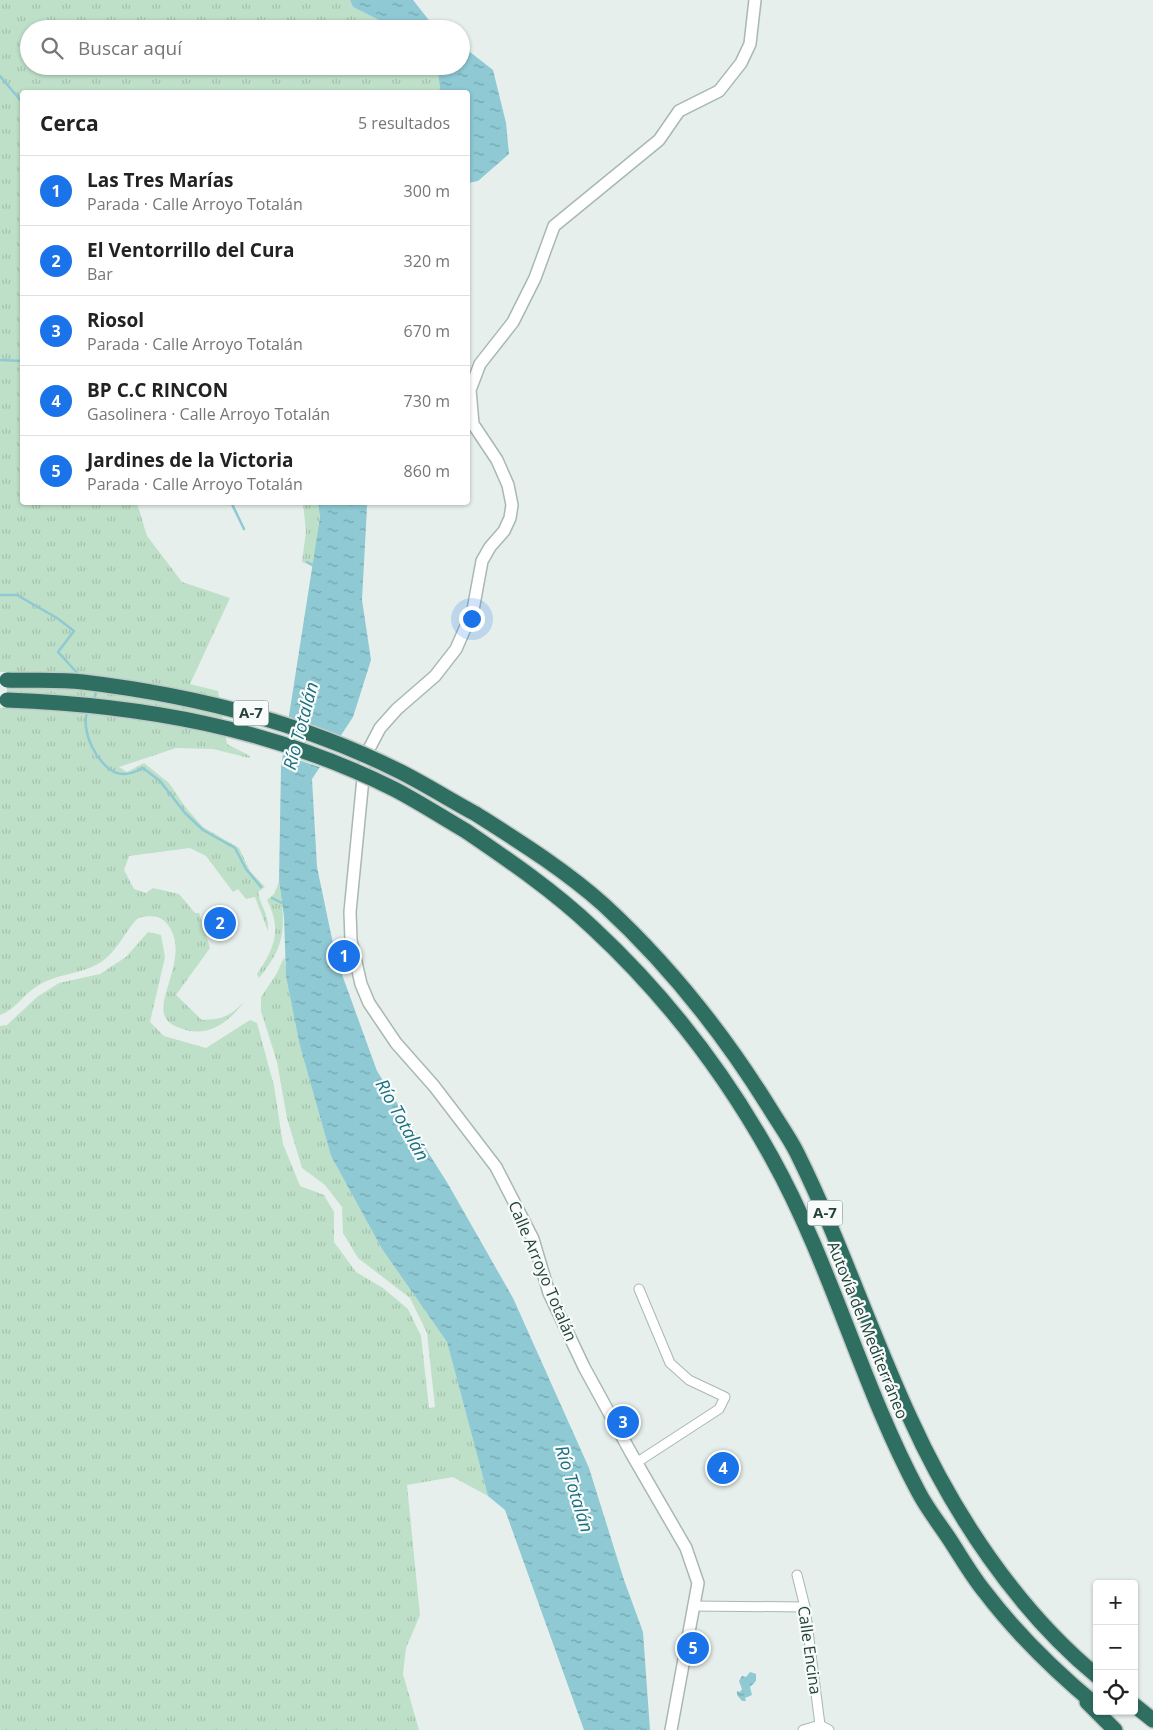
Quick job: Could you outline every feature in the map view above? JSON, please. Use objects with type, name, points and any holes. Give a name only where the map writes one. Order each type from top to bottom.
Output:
[{"type":"highway","name":"Autovía del Mediterráneo","points":[[3,680],[81,682],[160,694],[246,712],[329,741],[399,771],[476,814],[540,855],[602,904],[650,951],[697,1004],[747,1071],[795,1150],[836,1236],[910,1418],[939,1478],[1002,1573],[1037,1617],[1093,1672]]},
{"type":"highway","name":"Autovía del Mediterráneo","points":[[3,700],[79,703],[152,712],[237,730],[323,759],[385,786],[466,831],[531,876],[592,927],[638,972],[674,1014],[734,1092],[773,1160],[813,1243],[871,1388],[918,1492],[985,1592],[1050,1665],[1093,1703]]},
{"type":"highway","points":[[1072,1686],[1100,1718],[1114,1730]]},
{"type":"highway","points":[[1138,1700],[1153,1711]]},
{"type":"highway","points":[[1138,1708],[1153,1720]]},
{"type":"highway","points":[[1108,1715],[1127,1730]]},
{"type":"street","name":"Calle Arroyo Totalán","points":[[671,1730],[698,1583],[686,1548],[636,1462],[584,1366],[549,1294],[533,1239],[496,1167],[368,1003],[361,984],[351,940],[350,912],[364,768],[369,749],[380,728],[397,709],[435,676],[456,649],[473,610],[482,561],[490,547],[504,531],[512,505],[497,460],[473,424],[470,390],[480,364],[513,322],[535,278],[554,226],[659,140],[679,111],[718,90],[741,63],[750,44],[755,0]]},
{"type":"street","points":[[636,1462],[719,1409],[725,1397],[689,1380],[670,1363],[639,1289]]},
{"type":"street","name":"Calle Encina","points":[[797,1575],[805,1607],[820,1725]]},
{"type":"street","points":[[693,1606],[805,1607]]},
{"type":"street","points":[[803,1730],[820,1725],[830,1730]]},
{"type":"green space","points":[[0,0],[350,0],[353,7],[379,20],[20,20],[20,75],[438,75],[439,90],[20,90],[20,505],[138,505],[147,536],[182,582],[230,598],[190,684],[218,691],[227,744],[250,756],[249,758],[213,749],[176,748],[119,767],[127,772],[144,763],[169,783],[186,808],[203,827],[239,848],[250,871],[265,887],[258,892],[266,915],[268,931],[255,897],[246,899],[238,889],[233,892],[206,856],[190,848],[129,856],[124,870],[134,889],[146,893],[153,888],[179,894],[195,913],[199,913],[210,948],[176,995],[202,1020],[225,1016],[244,1002],[238,1010],[216,1027],[199,1032],[190,1031],[171,1024],[165,1017],[163,1009],[174,964],[175,939],[164,921],[152,916],[138,918],[112,953],[101,962],[44,982],[31,990],[10,1010],[0,1015],[0,708],[7,707],[7,672],[0,672]]},
{"type":"green space","points":[[303,505],[318,505],[320,517],[313,566],[302,562],[306,531]]},
{"type":"green space","points":[[279,882],[283,922],[280,944],[259,978],[257,974],[272,947],[275,929],[272,910],[267,900],[274,894]]},
{"type":"green space","points":[[148,932],[161,935],[165,957],[150,1022],[164,1036],[206,1048],[250,1020],[257,1023],[274,1086],[283,1144],[300,1186],[324,1195],[334,1212],[334,1242],[356,1272],[383,1288],[408,1309],[421,1336],[429,1408],[435,1407],[427,1333],[410,1298],[358,1258],[343,1233],[342,1207],[325,1185],[302,1168],[287,1118],[277,1062],[261,1011],[261,997],[277,973],[284,957],[300,1046],[331,1156],[382,1249],[447,1342],[488,1496],[453,1477],[407,1485],[420,1615],[406,1648],[403,1674],[419,1730],[0,1730],[0,1026],[7,1025],[37,997],[59,983],[100,974],[126,957]]},
{"type":"water","points":[[350,0],[413,0],[429,20],[379,20],[353,7]]},
{"type":"water","points":[[470,52],[493,70],[506,123],[509,154],[478,181],[470,183],[470,90],[439,90],[438,75],[470,75]]},
{"type":"water","name":"Río Totalán","points":[[318,505],[367,505],[362,600],[371,660],[353,717],[312,779],[317,867],[336,958],[377,1071],[448,1184],[513,1298],[589,1468],[624,1580],[643,1632],[650,1730],[584,1730],[505,1510],[488,1496],[447,1342],[382,1249],[331,1156],[300,1046],[286,976],[284,917],[279,881],[281,767],[320,517]]},
{"type":"water","points":[[750,1672],[756,1674],[756,1681],[750,1687],[752,1695],[745,1698],[746,1701],[742,1701],[737,1695],[737,1691],[740,1692],[742,1689],[739,1681],[742,1676],[746,1677]]},
{"type":"pier","points":[[286,719],[342,739],[322,768],[281,754]]},
{"type":"waterway","points":[[0,76],[20,100]]},
{"type":"waterway","points":[[0,360],[20,361]]},
{"type":"waterway","points":[[232,505],[244,529]]},
{"type":"waterway","points":[[307,562],[314,566]]},
{"type":"waterway","points":[[0,595],[17,595],[57,618],[74,631],[58,652],[80,676]]},
{"type":"waterway","points":[[92,689],[96,693],[93,701]]},
{"type":"waterway","points":[[88,710],[86,718],[88,736],[103,763],[120,774],[130,773],[143,768],[160,781],[185,813],[203,830],[235,848],[246,869],[261,887]]},
{"type":"waterway","points":[[272,898],[284,904]]},
{"type":"place","name":"El Ventorrillo del Cura","points":[[220,923]]},
{"type":"place","name":"Las Tres Marías","points":[[344,956]]},
{"type":"place","name":"Riosol","points":[[623,1422]]},
{"type":"place","name":"BP C.C RINCON","points":[[723,1468]]},
{"type":"place","name":"Jardines de la Victoria","points":[[693,1648]]}]
